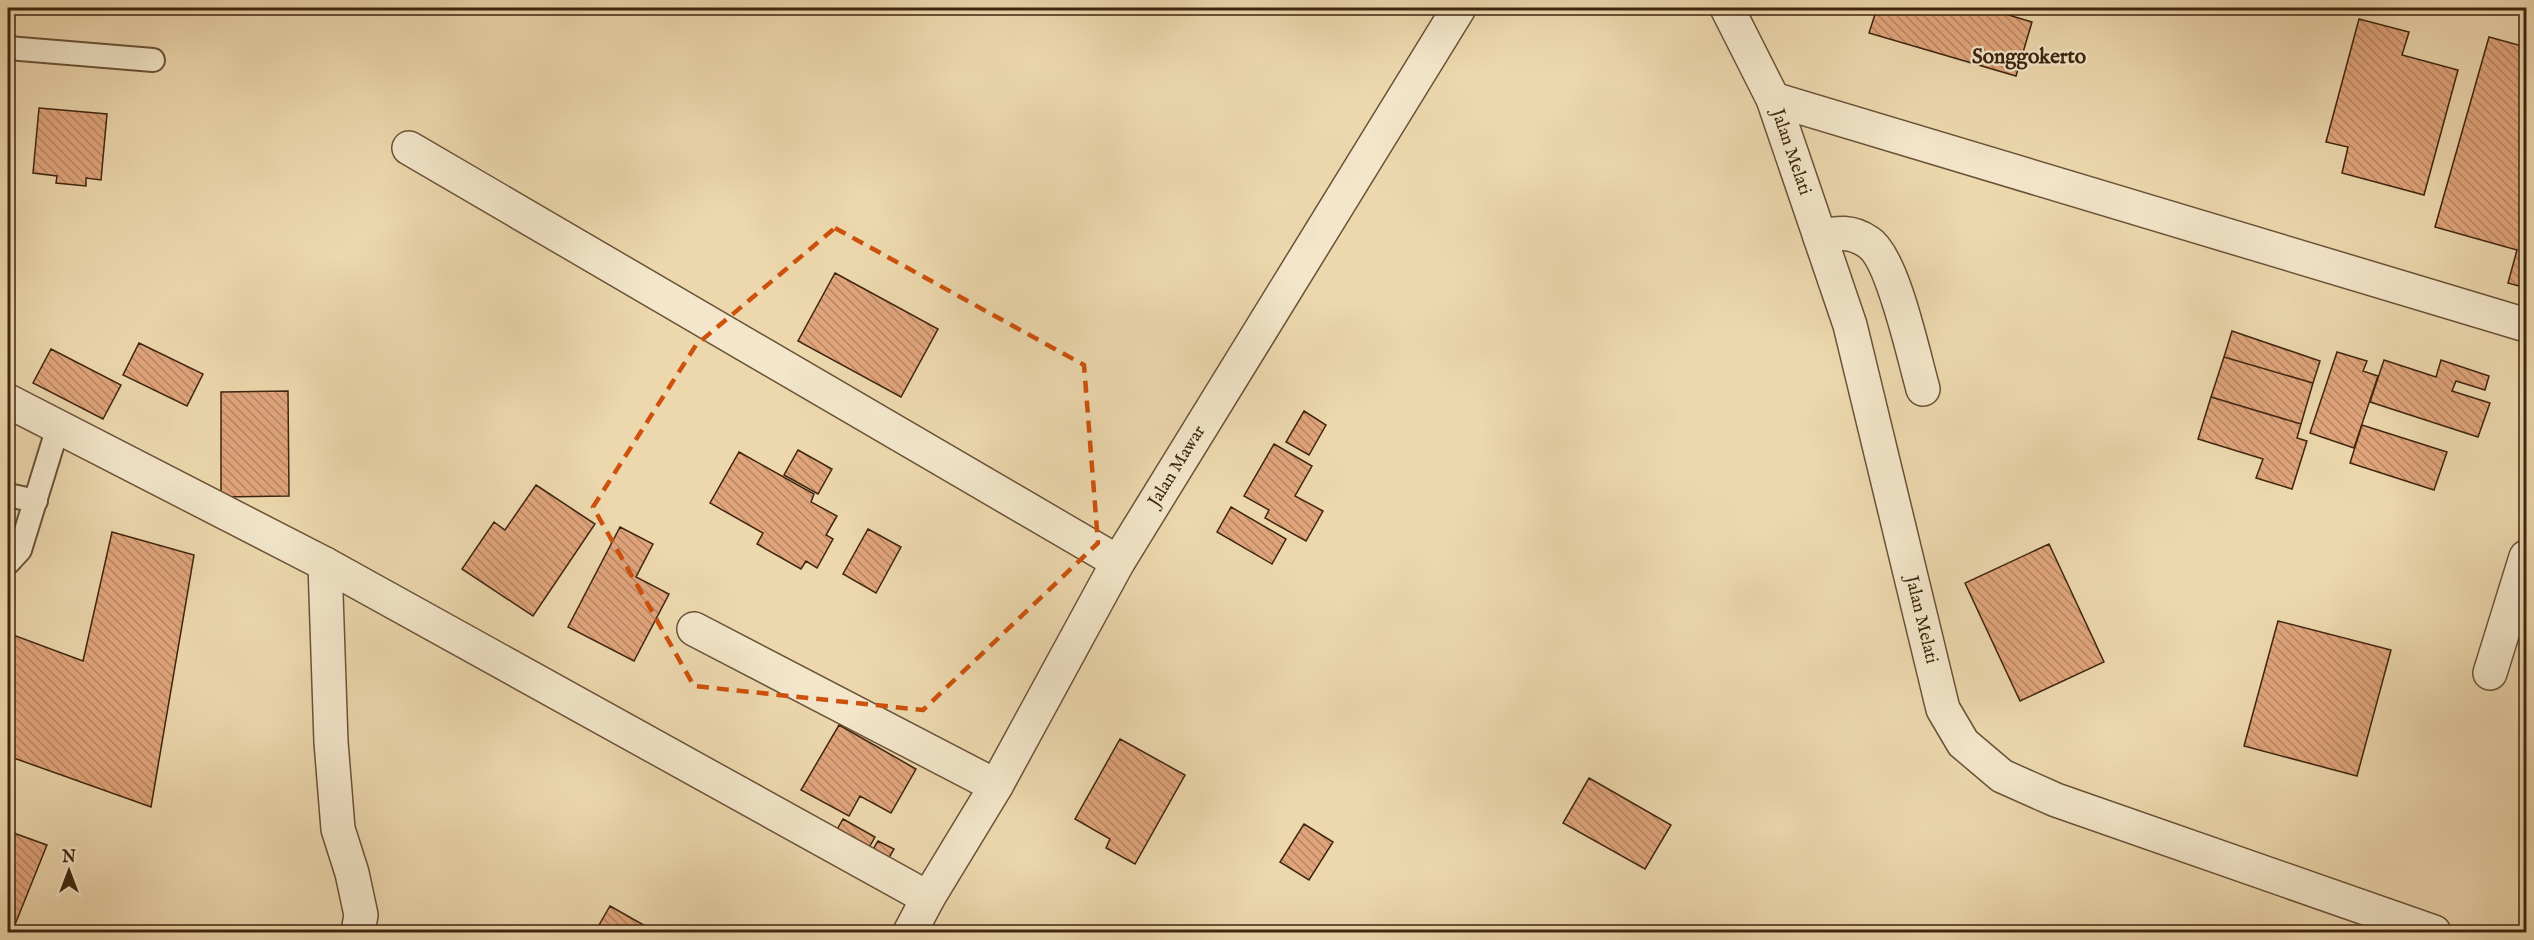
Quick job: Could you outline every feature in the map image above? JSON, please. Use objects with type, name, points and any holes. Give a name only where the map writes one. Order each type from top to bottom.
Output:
[{"type":"street","name":"Jalan Mawar","points":[[910,933],[928,898],[996,786],[1118,562],[1459,8]]},
{"type":"street","name":"Jalan Melati","points":[[1727,8],[1773,99],[1850,325],[1942,709],[1963,743],[2002,776],[2056,800],[2434,933]]},
{"type":"street","points":[[1773,99],[2526,325]]},
{"type":"street","points":[[408,148],[1118,562]]},
{"type":"street","points":[[1820,237],[1837,232],[1850,233],[1870,242],[1880,253],[1893,283],[1923,389]]},
{"type":"street","points":[[8,401],[325,564],[928,898]]},
{"type":"street","points":[[2490,673],[2526,557]]},
{"type":"street","points":[[325,564],[331,742],[338,829],[352,873],[361,915],[357,933]]},
{"type":"street","points":[[694,628],[996,786]]},
{"type":"lane","points":[[8,48],[153,60]]},
{"type":"lane","points":[[8,562],[20,550],[58,427]]},
{"type":"lane","points":[[8,495],[36,501]]},
{"type":"highlighted area","points":[[835,228],[1084,365],[1098,543],[923,710],[694,686],[593,507],[696,345]]},
{"type":"building","points":[[1877,8],[1993,8],[1992,10],[2032,22],[2016,76],[1869,33]]},
{"type":"building","points":[[2359,19],[2409,32],[2402,55],[2458,70],[2424,195],[2342,173],[2348,147],[2326,142]]},
{"type":"building","points":[[2489,37],[2526,47],[2526,288],[2508,283],[2517,250],[2435,227]]},
{"type":"building","points":[[39,108],[107,114],[101,180],[86,178],[86,186],[56,183],[57,176],[33,173]]},
{"type":"building","points":[[835,273],[938,329],[901,397],[798,341]]},
{"type":"building","points":[[2232,331],[2320,361],[2313,383],[2224,357]]},
{"type":"building","points":[[139,343],[203,374],[187,406],[123,375]]},
{"type":"building","points":[[51,349],[121,385],[103,419],[33,383]]},
{"type":"building","points":[[2337,352],[2367,361],[2363,371],[2378,376],[2354,448],[2310,433]]},
{"type":"building","points":[[2224,357],[2313,383],[2301,424],[2211,397]]},
{"type":"building","points":[[2384,360],[2436,377],[2441,360],[2489,376],[2485,390],[2456,381],[2452,391],[2490,403],[2478,437],[2370,402]]},
{"type":"building","points":[[288,391],[289,496],[221,497],[221,392]]},
{"type":"building","points":[[2211,397],[2301,424],[2297,438],[2307,441],[2292,489],[2256,478],[2263,459],[2198,439]]},
{"type":"building","points":[[1304,411],[1326,425],[1309,455],[1286,442]]},
{"type":"building","points":[[2362,425],[2447,452],[2434,490],[2350,463]]},
{"type":"building","points":[[1274,444],[1312,466],[1295,496],[1323,511],[1306,541],[1265,518],[1269,510],[1244,496]]},
{"type":"building","points":[[798,450],[832,469],[818,494],[784,475]]},
{"type":"building","points":[[739,452],[814,494],[811,502],[837,516],[826,535],[833,539],[817,568],[806,561],[801,569],[757,544],[763,533],[710,503]]},
{"type":"building","points":[[536,485],[595,524],[533,616],[462,569],[494,522],[505,530]]},
{"type":"building","points":[[1231,507],[1286,539],[1272,564],[1217,532]]},
{"type":"building","points":[[620,527],[653,544],[636,577],[669,594],[634,661],[568,627]]},
{"type":"building","points":[[868,529],[901,547],[876,593],[843,574]]},
{"type":"building","points":[[112,532],[194,555],[151,807],[8,756],[8,633],[83,661]]},
{"type":"building","points":[[2049,544],[2104,662],[2020,701],[1965,583]]},
{"type":"building","points":[[2278,621],[2391,650],[2357,776],[2244,746]]},
{"type":"building","points":[[839,725],[916,769],[891,813],[860,796],[849,816],[801,790]]},
{"type":"building","points":[[1120,739],[1185,775],[1135,864],[1106,848],[1110,839],[1075,819]]},
{"type":"building","points":[[1589,778],[1671,825],[1645,869],[1563,823]]},
{"type":"building","points":[[843,819],[875,837],[863,858],[831,840]]},
{"type":"building","points":[[1304,824],[1333,842],[1309,880],[1280,862]]},
{"type":"building","points":[[8,831],[47,845],[12,932],[8,932]]},
{"type":"building","points":[[878,841],[894,849],[883,868],[867,859]]},
{"type":"building","points":[[610,906],[656,932],[595,932]]},
{"type":"district","name":"Songgokerto","points":[[2029,57]]}]
